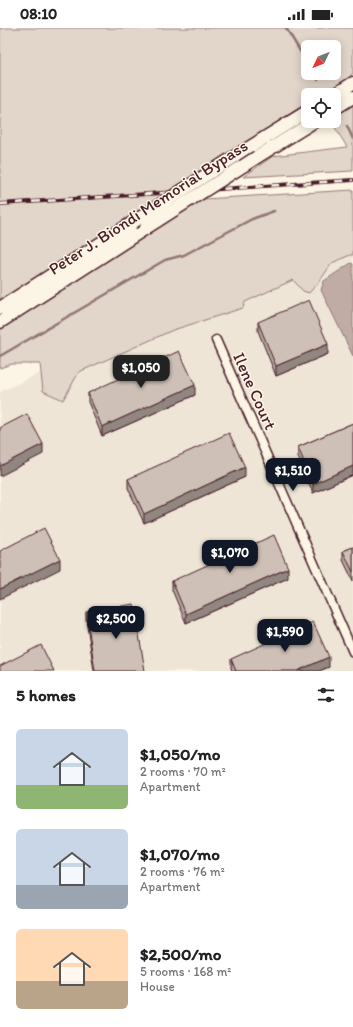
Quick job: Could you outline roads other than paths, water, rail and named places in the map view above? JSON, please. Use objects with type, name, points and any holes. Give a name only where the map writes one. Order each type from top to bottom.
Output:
[{"type":"highway","points":[[341,91],[353,83]]},
{"type":"highway","points":[[341,105],[353,97]]},
{"type":"highway","name":"Peter J. Biondi Memorial Bypass","points":[[0,308],[301,115]]},
{"type":"highway","name":"Peter J. Biondi Memorial Bypass","points":[[0,322],[304,128]]},
{"type":"street","name":"Ilene Court","points":[[216,340],[353,652]]},
{"type":"waterway","points":[[286,28],[301,53]]},
{"type":"waterway","points":[[347,126],[353,139]]},
{"type":"waterway","points":[[0,356],[165,260],[184,255],[252,219],[274,211]]},
{"type":"railway","points":[[0,204],[353,180]]}]
